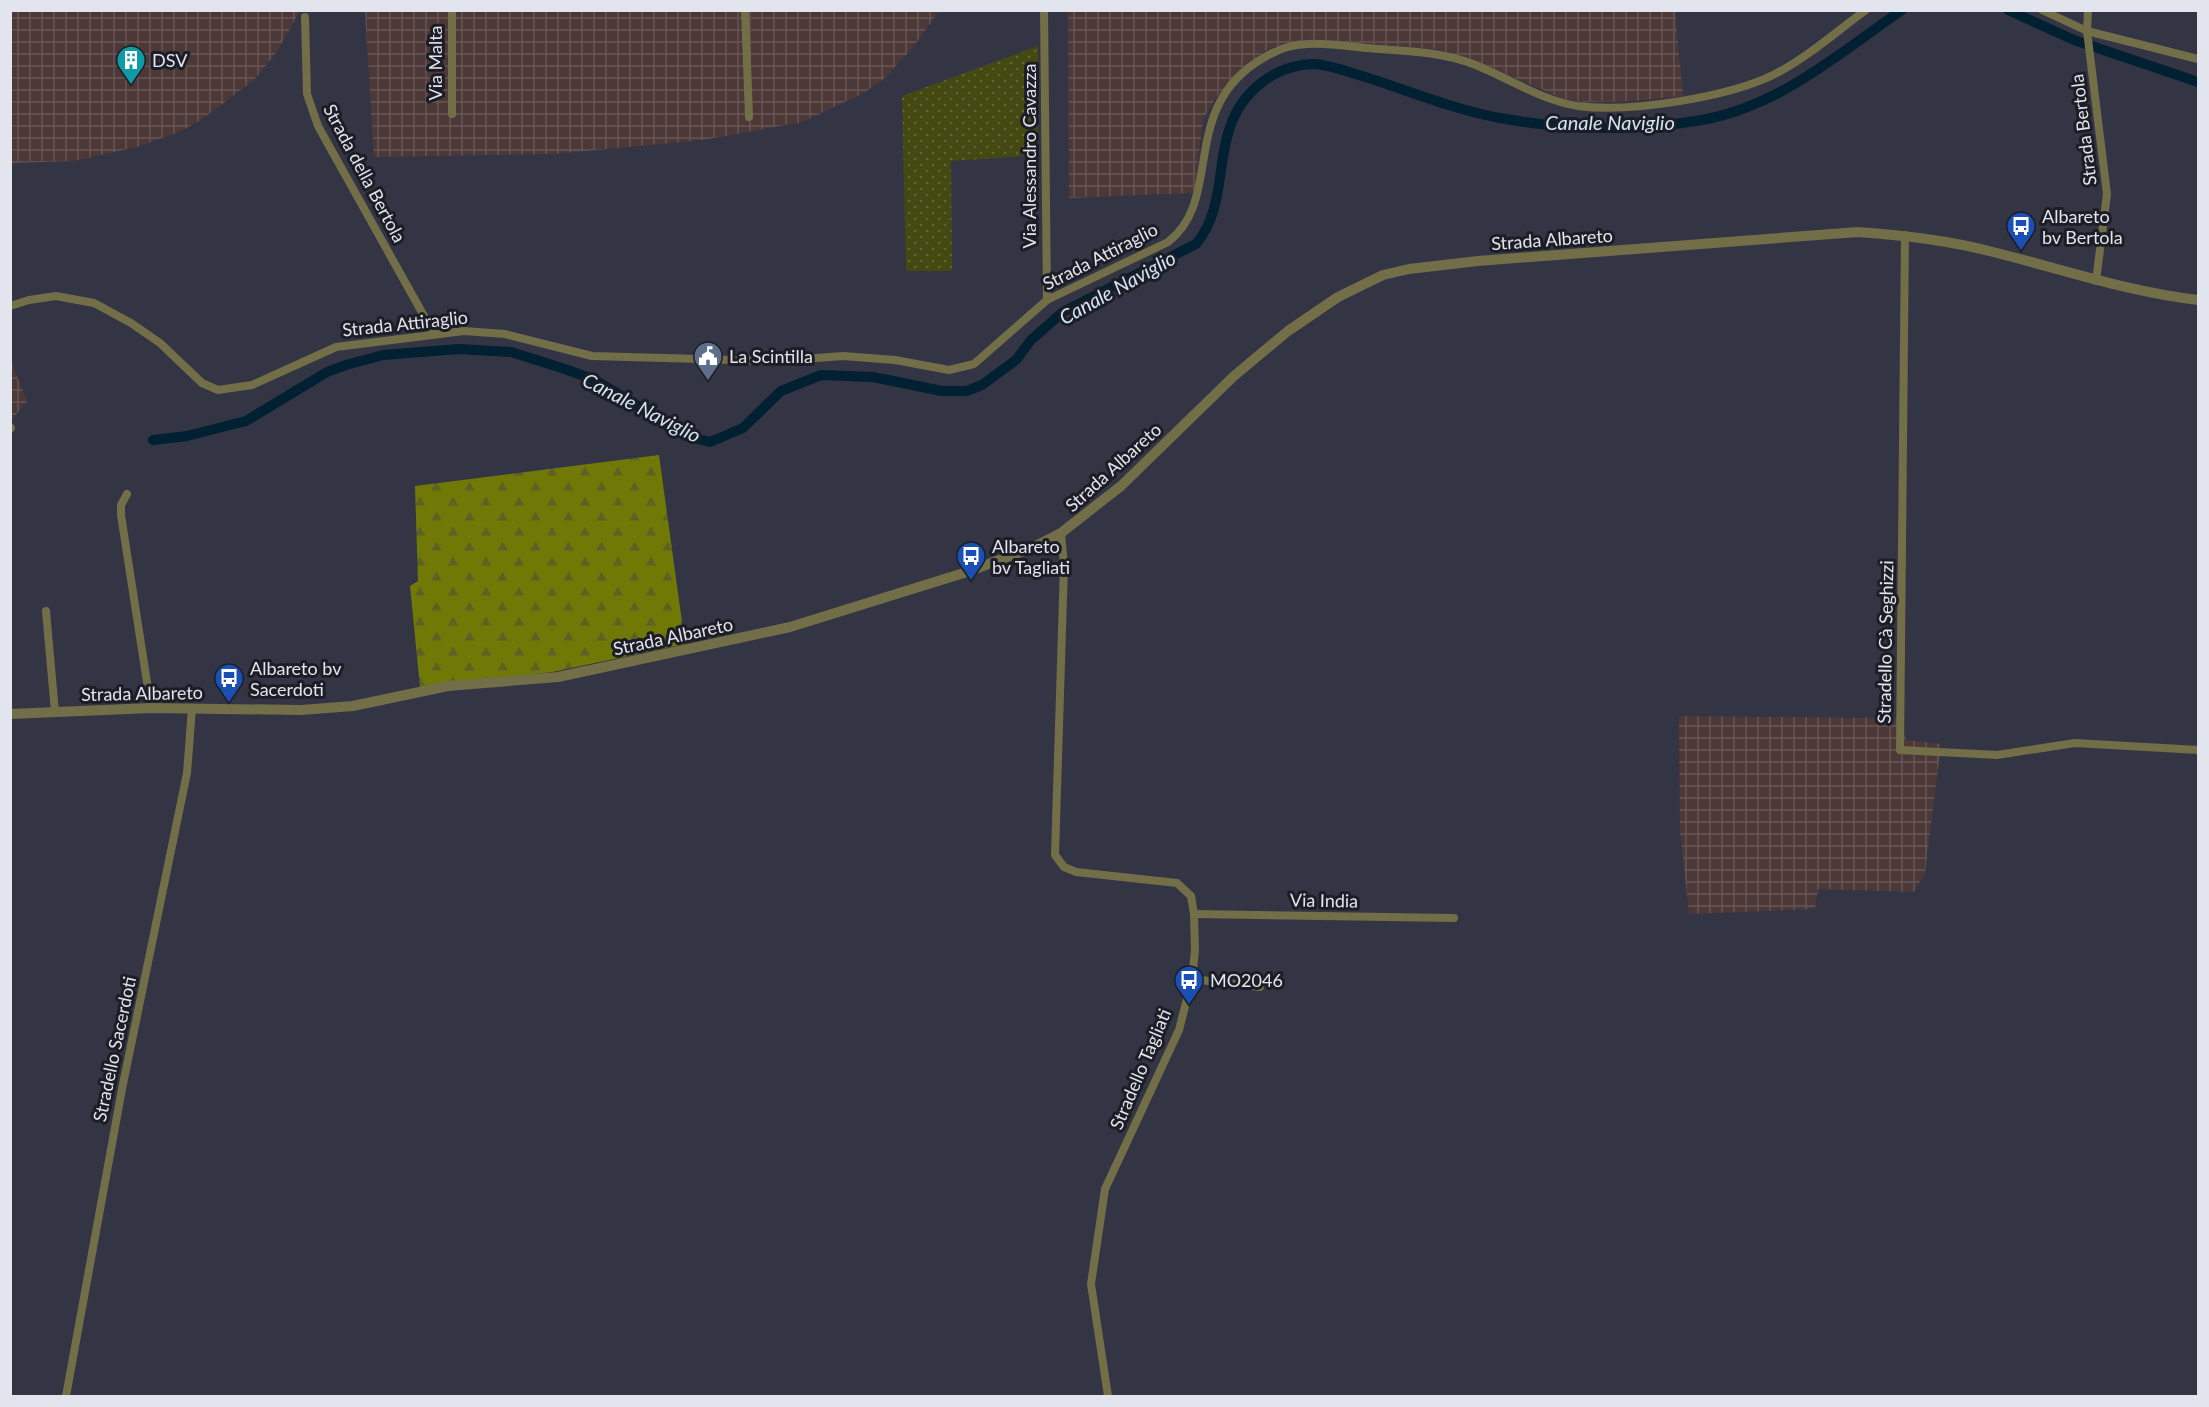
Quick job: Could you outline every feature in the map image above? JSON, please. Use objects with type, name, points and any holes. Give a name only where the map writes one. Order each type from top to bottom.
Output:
[{"type":"street","name":"Via Malta","points":[[452,10],[452,114]]},
{"type":"street","points":[[745,10],[749,117]]},
{"type":"street","name":"Via Alessandro Cavazza","points":[[1044,10],[1047,300]]},
{"type":"street","name":"Strada Attiraglio","points":[[10,306],[29,300],[56,296],[84,299],[100,305],[150,336],[202,383],[218,390],[252,385],[336,347],[464,331],[505,334],[592,356],[777,361],[843,356],[895,360],[949,370],[974,364],[1047,300],[1168,242],[1183,230],[1193,205],[1213,113],[1229,87],[1243,73],[1278,51],[1316,44],[1441,55],[1472,64],[1563,102],[1580,106],[1612,107],[1710,96],[1757,83],[1799,59],[1866,10]]},
{"type":"street","points":[[2042,10],[2087,31],[2199,59]]},
{"type":"street","name":"Strada Bertola","points":[[2088,10],[2087,31],[2107,194],[2096,281]]},
{"type":"street","name":"Strada della Bertola","points":[[305,16],[307,94],[318,126],[434,334]]},
{"type":"street","name":"Strada Albareto","points":[[10,714],[151,708],[326,709],[448,686],[558,677],[790,627],[967,572],[1034,547],[1060,533],[1121,486],[1234,376],[1287,332],[1338,297],[1383,275],[1435,265],[1858,232],[1905,235],[1988,250],[2096,281],[2164,296],[2199,300]]},
{"type":"street","name":"Stradello Cà Seghizzi","points":[[1905,235],[1900,750],[1997,754],[2086,743],[2199,750]]},
{"type":"street","points":[[127,494],[122,499],[121,516],[151,708]]},
{"type":"street","name":"Stradello Tagliati","points":[[1060,533],[1064,565],[1055,855],[1064,867],[1076,872],[1177,883],[1191,896],[1194,914],[1195,950],[1192,979],[1179,1030],[1105,1189],[1091,1284],[1108,1396]]},
{"type":"street","points":[[46,611],[55,712]]},
{"type":"street","name":"Stradello Sacerdoti","points":[[66,1396],[122,1089],[188,773],[192,708]]},
{"type":"street","name":"Via India","points":[[1194,914],[1454,918]]},
{"type":"street","points":[[1192,979],[1260,987]]},
{"type":"shaded area","points":[[10,11],[300,11],[276,53],[254,80],[201,120],[179,132],[137,147],[74,161],[11,163]]},
{"type":"shaded area","points":[[355,11],[939,11],[914,46],[886,77],[864,93],[802,122],[703,140],[554,154],[374,157],[365,12]]},
{"type":"shaded area","points":[[1068,11],[1675,11],[1683,96],[1634,101],[1585,102],[1564,99],[1469,58],[1435,49],[1306,39],[1270,48],[1240,69],[1215,99],[1203,120],[1194,193],[1069,198]]},
{"type":"shaded area","points":[[11,361],[27,401],[10,421]]},
{"type":"shaded area","points":[[1679,716],[1902,718],[1906,740],[1941,744],[1925,873],[1914,892],[1818,889],[1815,909],[1689,914],[1680,830]]},
{"type":"green space","points":[[1038,46],[1038,155],[951,161],[952,271],[906,271],[902,96]]},
{"type":"green space","points":[[659,455],[685,644],[552,672],[420,687],[410,586],[418,581],[415,486]]},
{"type":"waterway","name":"Canale Naviglio","points":[[153,440],[187,436],[246,421],[327,372],[346,365],[383,355],[459,349],[511,352],[595,380],[690,437],[710,442],[743,428],[781,391],[821,375],[873,377],[942,391],[967,391],[982,385],[1016,360],[1031,340],[1063,312],[1196,244],[1208,225],[1215,204],[1227,137],[1235,116],[1248,96],[1268,78],[1284,70],[1309,64],[1326,66],[1469,111],[1529,123],[1601,128],[1673,124],[1725,115],[1753,105],[1805,78],[1902,10]]},
{"type":"waterway","name":"Canale Naviglio","points":[[2008,10],[2074,40],[2198,82]]},
{"type":"place","name":"DSV","points":[[131,86]]},
{"type":"place","name":"Albareto bv Bertola","points":[[2021,252]]},
{"type":"place","name":"La Scintilla","points":[[708,382]]},
{"type":"place","name":"Albareto bv Tagliati","points":[[971,582]]},
{"type":"place","name":"Albareto bv Sacerdoti","points":[[229,704]]},
{"type":"place","name":"MO2046","points":[[1189,1006]]}]
